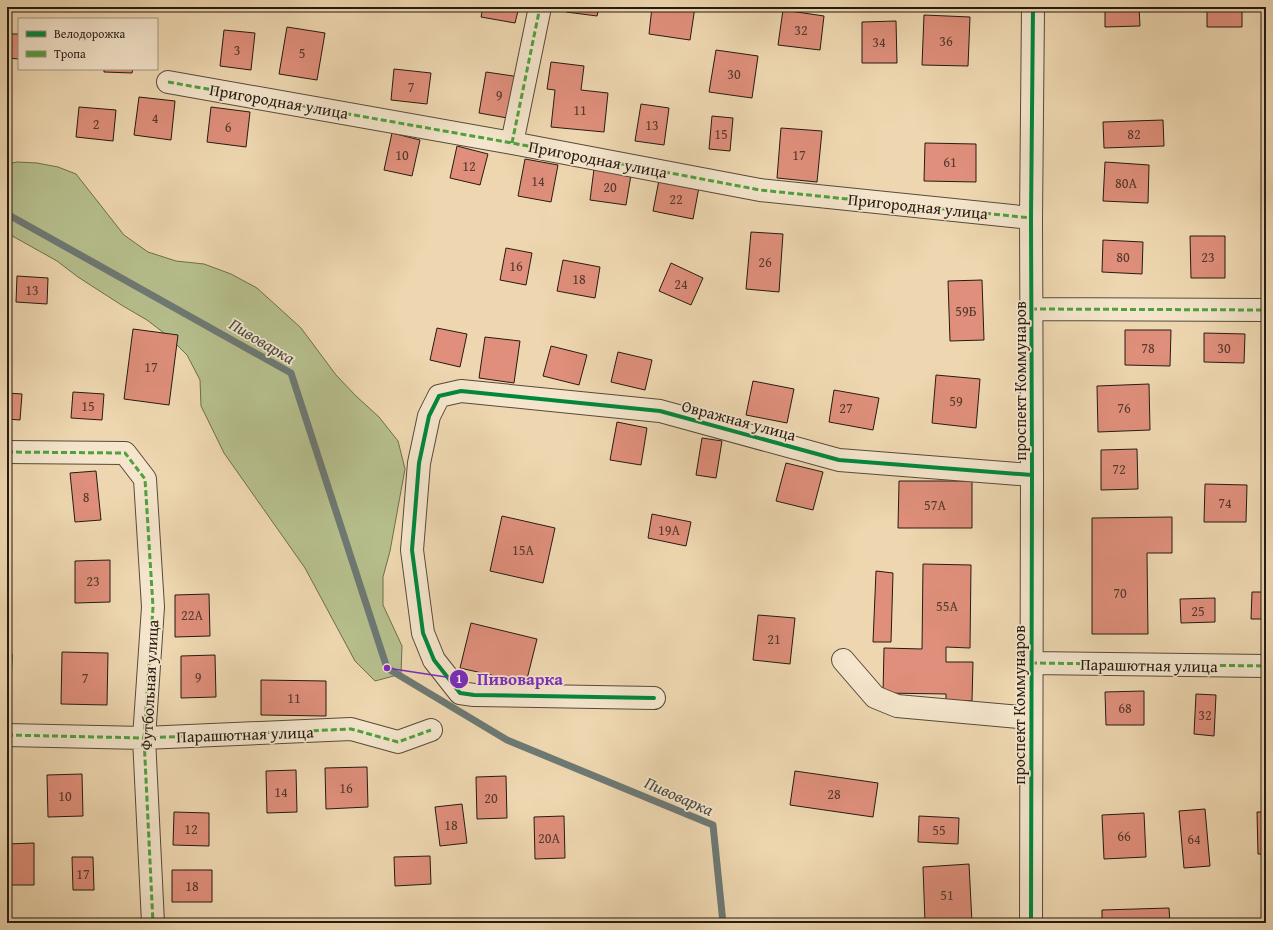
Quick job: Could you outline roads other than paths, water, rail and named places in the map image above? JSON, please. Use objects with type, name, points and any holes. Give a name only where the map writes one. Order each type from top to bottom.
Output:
[{"type":"street","points":[[512,143],[540,7]]},
{"type":"street","name":"проспект Коммунаров","points":[[1031,923],[1031,218],[1033,7]]},
{"type":"street","name":"Пригородная улица","points":[[168,82],[512,143],[760,190],[1031,218]]},
{"type":"street","points":[[1031,309],[1266,310]]},
{"type":"street","name":"Овражная улица","points":[[654,698],[474,695],[460,692],[434,660],[423,633],[412,550],[419,463],[429,416],[438,396],[461,391],[660,411],[839,460],[1032,475]]},
{"type":"street","name":"Футбольная улица","points":[[7,452],[125,453],[145,479],[153,607],[144,738],[153,923]]},
{"type":"street","points":[[843,660],[875,697],[897,706],[1031,718]]},
{"type":"street","name":"Парашютная улица","points":[[1031,663],[1266,666]]},
{"type":"street","name":"Парашютная улица","points":[[7,735],[144,738],[351,729],[398,742],[431,730]]},
{"type":"waterway","name":"Пивоварка","points":[[7,214],[291,373],[387,668],[507,740],[713,825],[723,923]]},
{"type":"place","name":"Пивоварка","points":[[387,668]]}]
